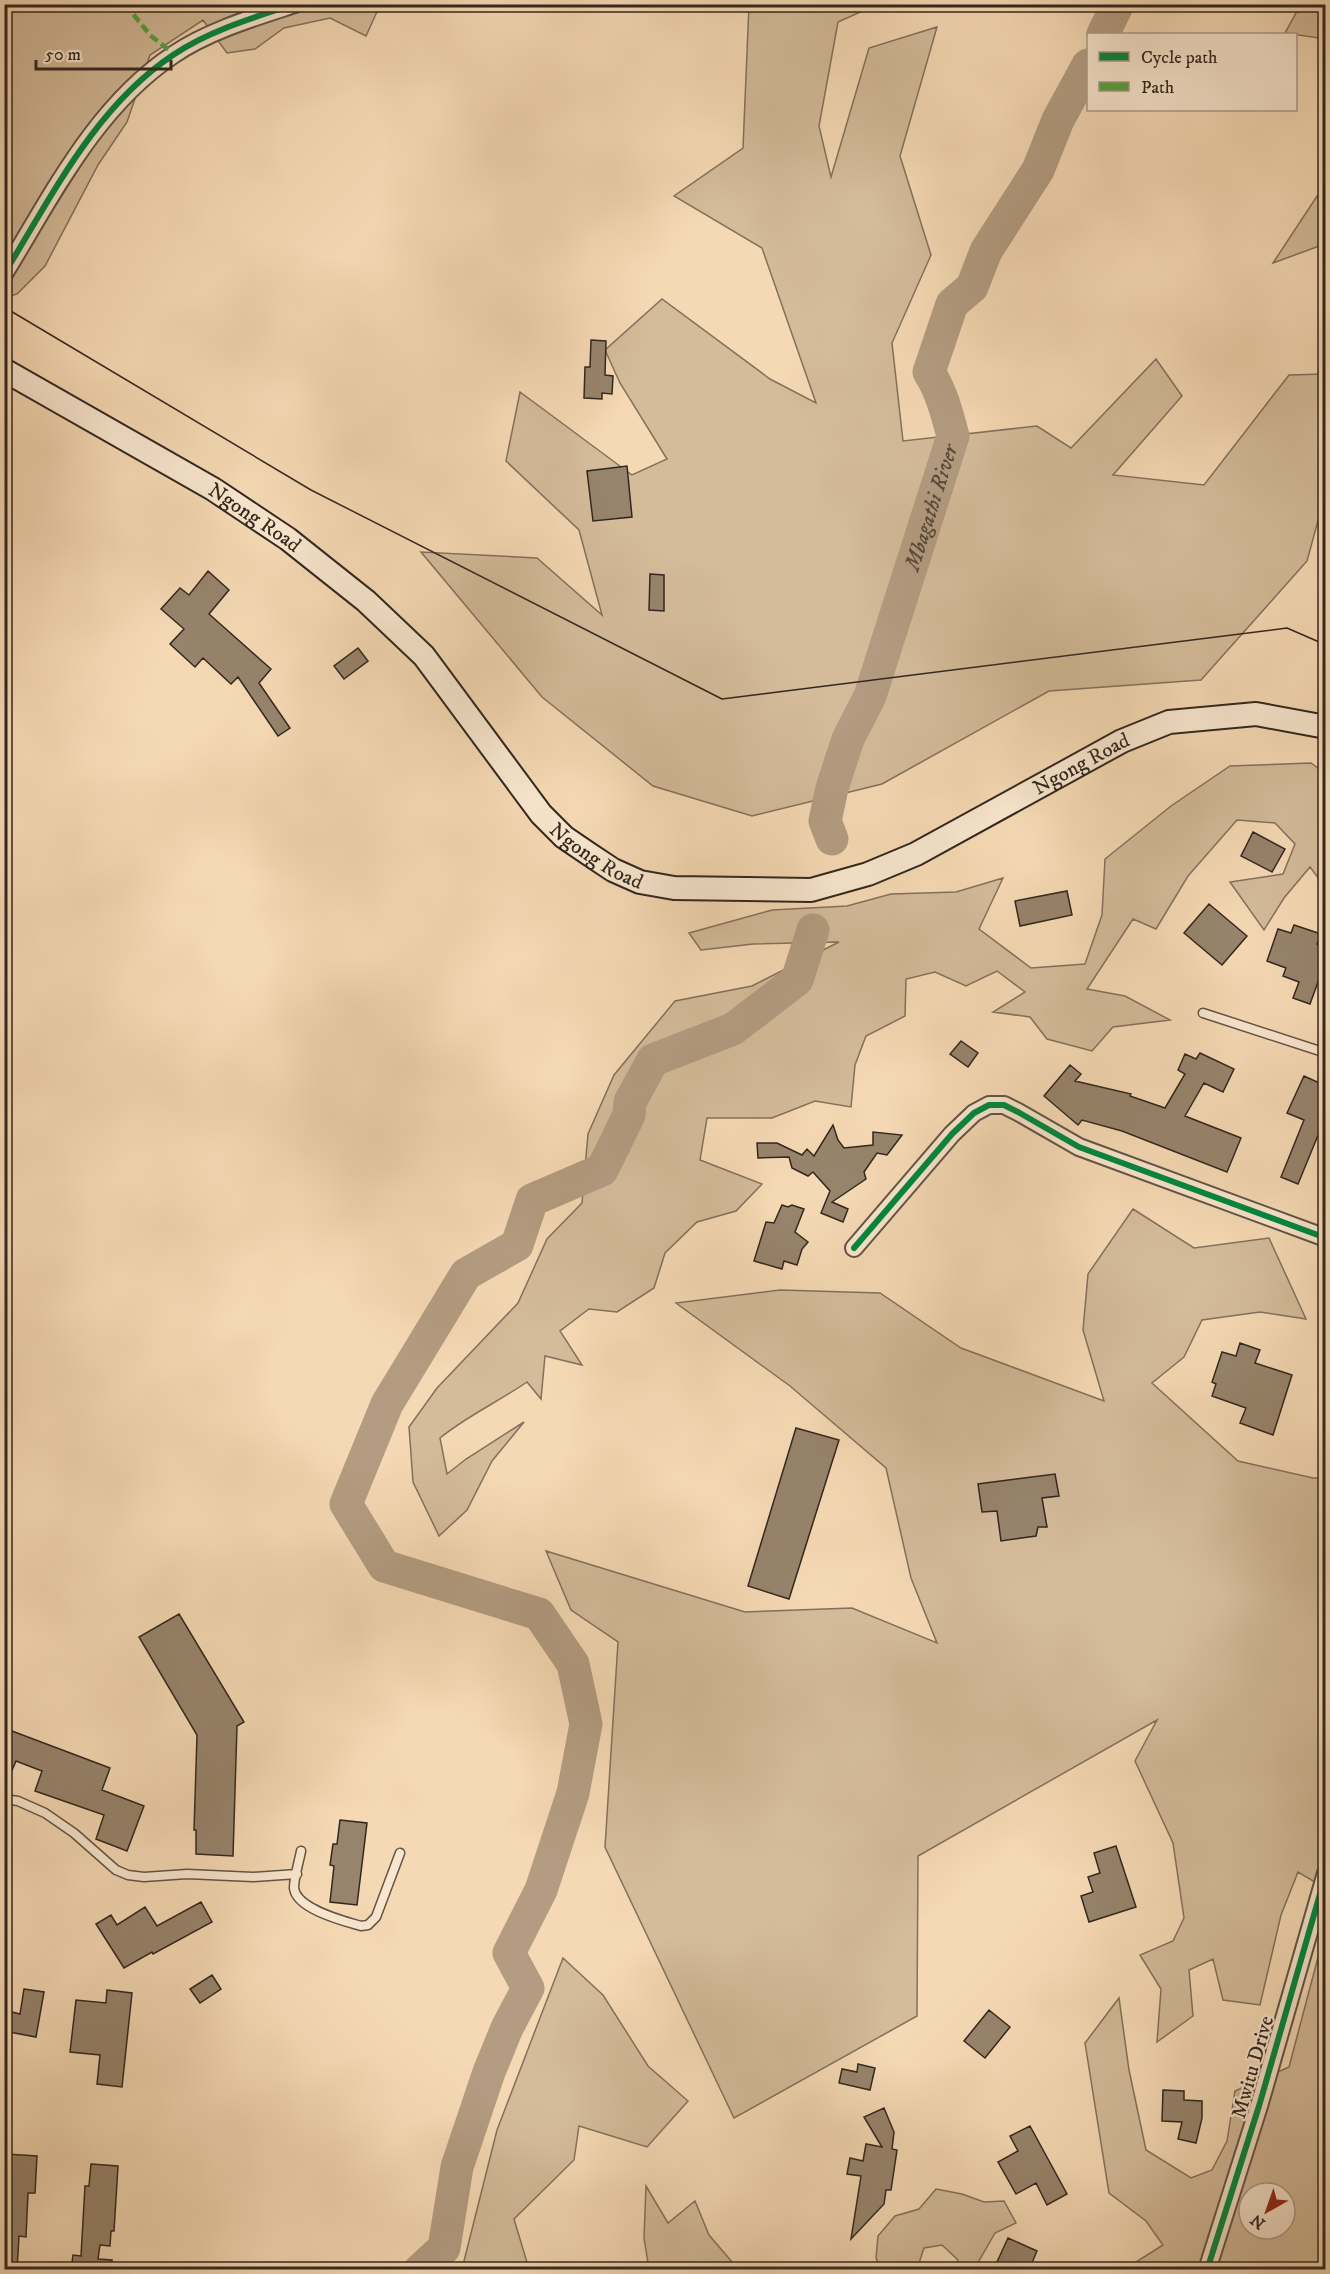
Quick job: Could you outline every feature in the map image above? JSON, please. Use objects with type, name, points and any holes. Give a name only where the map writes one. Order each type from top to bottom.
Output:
[{"type":"main road","name":"Ngong Road","points":[[4,370],[213,489],[288,539],[366,600],[424,656],[483,733],[540,814],[564,837],[589,854],[613,870],[640,882],[674,888],[811,890],[868,874],[916,854],[1122,741],[1169,722],[1256,714],[1326,727]]},
{"type":"street","points":[[239,21],[255,4]]},
{"type":"street","points":[[4,274],[95,130],[134,86],[174,54],[239,21],[295,4]]},
{"type":"street","points":[[854,1248],[952,1134],[974,1113],[989,1105],[1004,1105],[1079,1147],[1326,1238]]},
{"type":"street","name":"Mwitu Drive","points":[[1207,2270],[1259,2106],[1326,1873]]},
{"type":"lane","points":[[1203,1014],[1326,1053]]},
{"type":"lane","points":[[4,1799],[18,1801],[45,1813],[74,1833],[116,1870],[128,1875],[144,1877],[187,1874],[253,1877],[297,1875]]},
{"type":"lane","points":[[301,1851],[294,1888],[297,1896],[309,1907],[361,1926],[368,1925],[376,1917],[400,1853]]},
{"type":"shaded area","points":[[1301,4],[1325,5],[1325,39],[1285,33]]},
{"type":"shaded area","points":[[4,5],[380,5],[366,36],[330,18],[284,28],[255,49],[227,53],[203,20],[150,55],[127,122],[98,165],[45,266],[17,294],[5,297]]},
{"type":"shaded area","points":[[749,5],[876,5],[838,22],[819,126],[831,177],[869,48],[937,27],[900,156],[931,255],[892,343],[903,441],[1037,426],[1071,448],[1156,359],[1182,396],[1113,475],[1204,485],[1289,375],[1325,374],[1325,495],[1307,561],[1201,680],[1049,691],[882,784],[752,816],[653,786],[542,697],[421,552],[537,558],[602,615],[579,530],[506,461],[520,392],[632,475],[667,459],[620,383],[605,350],[662,299],[770,379],[816,403],[762,248],[674,196],[743,148]]},
{"type":"shaded area","points":[[1325,184],[1325,244],[1273,263]]},
{"type":"shaded area","points":[[1311,763],[1325,773],[1325,887],[1310,867],[1284,898],[1264,930],[1230,882],[1283,874],[1295,844],[1275,823],[1237,820],[1188,876],[1156,929],[1133,919],[1087,989],[1125,996],[1170,1020],[1113,1027],[1092,1051],[1047,1039],[1030,1017],[993,1012],[1025,992],[997,971],[966,986],[935,972],[906,979],[905,1016],[866,1036],[855,1065],[851,1107],[815,1101],[772,1118],[707,1118],[700,1160],[762,1184],[736,1211],[697,1222],[665,1253],[654,1288],[617,1312],[589,1309],[560,1331],[582,1365],[545,1356],[541,1399],[527,1382],[440,1438],[447,1474],[524,1422],[492,1461],[467,1510],[439,1536],[413,1482],[409,1427],[437,1388],[518,1303],[547,1239],[582,1203],[588,1134],[614,1075],[675,1001],[752,986],[839,942],[753,944],[701,950],[689,933],[772,910],[847,906],[891,894],[956,892],[1003,878],[979,929],[1031,968],[1085,964],[1102,915],[1105,859],[1171,806],[1230,766]]},
{"type":"shaded area","points":[[1133,1209],[1194,1248],[1269,1238],[1306,1319],[1260,1312],[1202,1320],[1184,1357],[1152,1383],[1238,1461],[1313,1478],[1325,1478],[1325,1888],[1298,1872],[1281,1915],[1260,2005],[1223,2000],[1213,1959],[1189,1970],[1193,2016],[1157,2042],[1161,1989],[1140,1955],[1173,1941],[1184,1918],[1173,1843],[1135,1761],[1157,1720],[918,1856],[917,2016],[734,2118],[605,1847],[618,1642],[571,1610],[546,1551],[745,1612],[852,1608],[937,1643],[911,1578],[886,1468],[790,1386],[676,1303],[780,1290],[880,1293],[961,1348],[1104,1401],[1083,1330],[1088,1274]]},
{"type":"shaded area","points":[[1325,1931],[1325,2269],[1125,2269],[1163,2245],[1146,2221],[1109,2193],[1085,2043],[1119,1998],[1129,2070],[1146,2150],[1191,2178],[1212,2170],[1227,2141],[1235,2091],[1289,2067]]},
{"type":"shaded area","points":[[563,1958],[603,1995],[648,2066],[688,2101],[647,2147],[579,2126],[574,2160],[514,2219],[529,2269],[462,2269],[497,2130]]},
{"type":"shaded area","points":[[646,2186],[668,2223],[695,2201],[709,2235],[738,2269],[649,2269],[644,2238]]},
{"type":"shaded area","points":[[936,2189],[962,2194],[984,2202],[1004,2201],[1016,2223],[995,2233],[979,2261],[985,2269],[961,2269],[957,2259],[942,2245],[924,2248],[918,2266],[922,2269],[881,2269],[876,2258],[878,2236],[895,2216],[919,2209]]},
{"type":"building","points":[[591,340],[606,341],[605,375],[613,376],[612,394],[602,393],[602,399],[584,398],[585,367],[590,367]]},
{"type":"building","points":[[627,466],[632,517],[593,521],[587,471]]},
{"type":"building","points":[[208,571],[229,590],[209,614],[271,669],[259,683],[290,728],[278,736],[238,677],[231,684],[203,658],[195,667],[170,644],[184,629],[161,609],[180,588],[189,595]]},
{"type":"building","points":[[650,574],[664,575],[664,611],[649,610]]},
{"type":"building","points":[[358,648],[368,661],[344,679],[334,666]]},
{"type":"building","points":[[1253,832],[1285,849],[1272,872],[1241,856]]},
{"type":"building","points":[[1067,891],[1072,915],[1020,926],[1015,901]]},
{"type":"building","points":[[1209,904],[1247,936],[1222,965],[1184,933]]},
{"type":"building","points":[[1294,925],[1321,934],[1317,944],[1326,947],[1326,960],[1310,1004],[1293,998],[1299,982],[1283,976],[1286,968],[1267,961],[1278,929],[1291,933]]},
{"type":"building","points":[[961,1041],[978,1053],[968,1067],[950,1054]]},
{"type":"building","points":[[1200,1053],[1234,1069],[1223,1092],[1204,1083],[1185,1116],[1241,1138],[1227,1172],[1122,1131],[1082,1120],[1078,1125],[1044,1096],[1070,1065],[1081,1074],[1075,1081],[1131,1094],[1130,1096],[1165,1108],[1185,1074],[1178,1070],[1185,1054],[1196,1059]]},
{"type":"building","points":[[1304,1076],[1326,1086],[1326,1130],[1321,1128],[1298,1184],[1281,1177],[1304,1120],[1287,1113]]},
{"type":"building","points":[[833,1125],[838,1140],[844,1148],[873,1145],[873,1132],[902,1135],[887,1155],[877,1153],[864,1172],[866,1179],[832,1202],[848,1209],[843,1222],[821,1213],[830,1191],[813,1172],[808,1176],[792,1168],[789,1157],[758,1158],[757,1143],[777,1143],[802,1155],[807,1149],[814,1156]]},
{"type":"building","points":[[782,1205],[804,1209],[795,1232],[808,1242],[802,1249],[797,1265],[784,1261],[782,1269],[754,1261],[766,1222],[774,1223]]},
{"type":"building","points":[[1240,1343],[1260,1350],[1255,1363],[1292,1375],[1273,1435],[1240,1423],[1246,1408],[1212,1396],[1216,1384],[1212,1382],[1222,1352],[1236,1356]]},
{"type":"building","points":[[796,1428],[839,1440],[789,1599],[748,1586]]},
{"type":"building","points":[[1055,1474],[1059,1496],[1042,1498],[1047,1527],[1038,1527],[1036,1536],[1001,1541],[997,1511],[982,1512],[978,1484]]},
{"type":"building","points":[[179,1614],[244,1722],[237,1726],[233,1856],[196,1854],[196,1830],[194,1830],[197,1735],[139,1637]]},
{"type":"building","points":[[4,1728],[110,1768],[102,1790],[144,1806],[127,1851],[96,1839],[104,1815],[35,1791],[42,1771],[16,1761],[4,1789]]},
{"type":"building","points":[[340,1820],[367,1823],[357,1905],[330,1902],[334,1866],[330,1865],[333,1844],[337,1844]]},
{"type":"building","points":[[1116,1846],[1136,1907],[1089,1922],[1081,1896],[1093,1892],[1088,1877],[1100,1873],[1094,1853]]},
{"type":"building","points":[[201,1902],[212,1922],[124,1968],[96,1924],[111,1915],[117,1925],[145,1907],[157,1926]]},
{"type":"building","points":[[212,1975],[221,1989],[200,2003],[190,1989]]},
{"type":"building","points":[[24,1989],[44,1992],[36,2037],[4,2031],[4,2010],[20,2014]]},
{"type":"building","points":[[107,1990],[132,1993],[122,2087],[97,2084],[100,2055],[70,2052],[76,2000],[106,2003]]},
{"type":"building","points":[[989,2010],[1010,2027],[985,2058],[964,2041]]},
{"type":"building","points":[[858,2064],[875,2068],[870,2090],[839,2083],[842,2069],[857,2072]]},
{"type":"building","points":[[1163,2090],[1184,2091],[1184,2100],[1202,2101],[1202,2118],[1196,2143],[1178,2139],[1182,2122],[1162,2121]]},
{"type":"building","points":[[884,2108],[894,2132],[892,2149],[897,2150],[891,2190],[886,2190],[884,2204],[851,2239],[861,2176],[847,2174],[850,2158],[863,2161],[866,2144],[882,2147],[864,2117]]},
{"type":"building","points":[[1030,2126],[1067,2194],[1047,2205],[1036,2183],[1016,2194],[998,2162],[1018,2151],[1010,2136]]},
{"type":"building","points":[[6,2154],[37,2156],[35,2193],[28,2193],[26,2237],[19,2236],[17,2270],[4,2270]]},
{"type":"building","points":[[91,2164],[118,2166],[114,2231],[111,2231],[110,2246],[100,2245],[98,2259],[112,2260],[112,2270],[71,2270],[73,2255],[81,2256],[85,2186],[89,2186]]},
{"type":"building","points":[[1008,2238],[1037,2251],[1029,2270],[1012,2270],[997,2262]]},
{"type":"waterway","name":"Mbagathi River","points":[[1104,33],[1118,4]]},
{"type":"waterway","name":"Mbagathi River","points":[[832,839],[825,821],[832,788],[848,739],[870,696],[953,436],[946,411],[929,372],[952,304],[972,287],[986,251],[1038,170],[1058,120],[1087,67]]},
{"type":"waterway","points":[[420,2270],[444,2248],[457,2167],[489,2072],[507,2028],[528,1988],[509,1953],[541,1890],[573,1793],[586,1724],[573,1664],[539,1614],[384,1566],[346,1504],[387,1404],[466,1274],[517,1245],[532,1200],[602,1170],[629,1115],[630,1102],[653,1060],[733,1029],[797,980],[813,930]]},
{"type":"tram line","points":[[4,307],[311,490],[722,699],[1287,628],[1326,645]]},
{"type":"marked path","points":[[125,4],[150,35],[174,54]]},
{"type":"cycle path","points":[[4,274],[77,155],[120,100],[145,76],[173,55],[201,39],[232,25],[295,4]]},
{"type":"cycle path","points":[[854,1248],[952,1134],[974,1113],[989,1105],[1004,1105],[1079,1147],[1326,1238]]},
{"type":"cycle path","points":[[1207,2270],[1259,2106],[1326,1873]]}]
